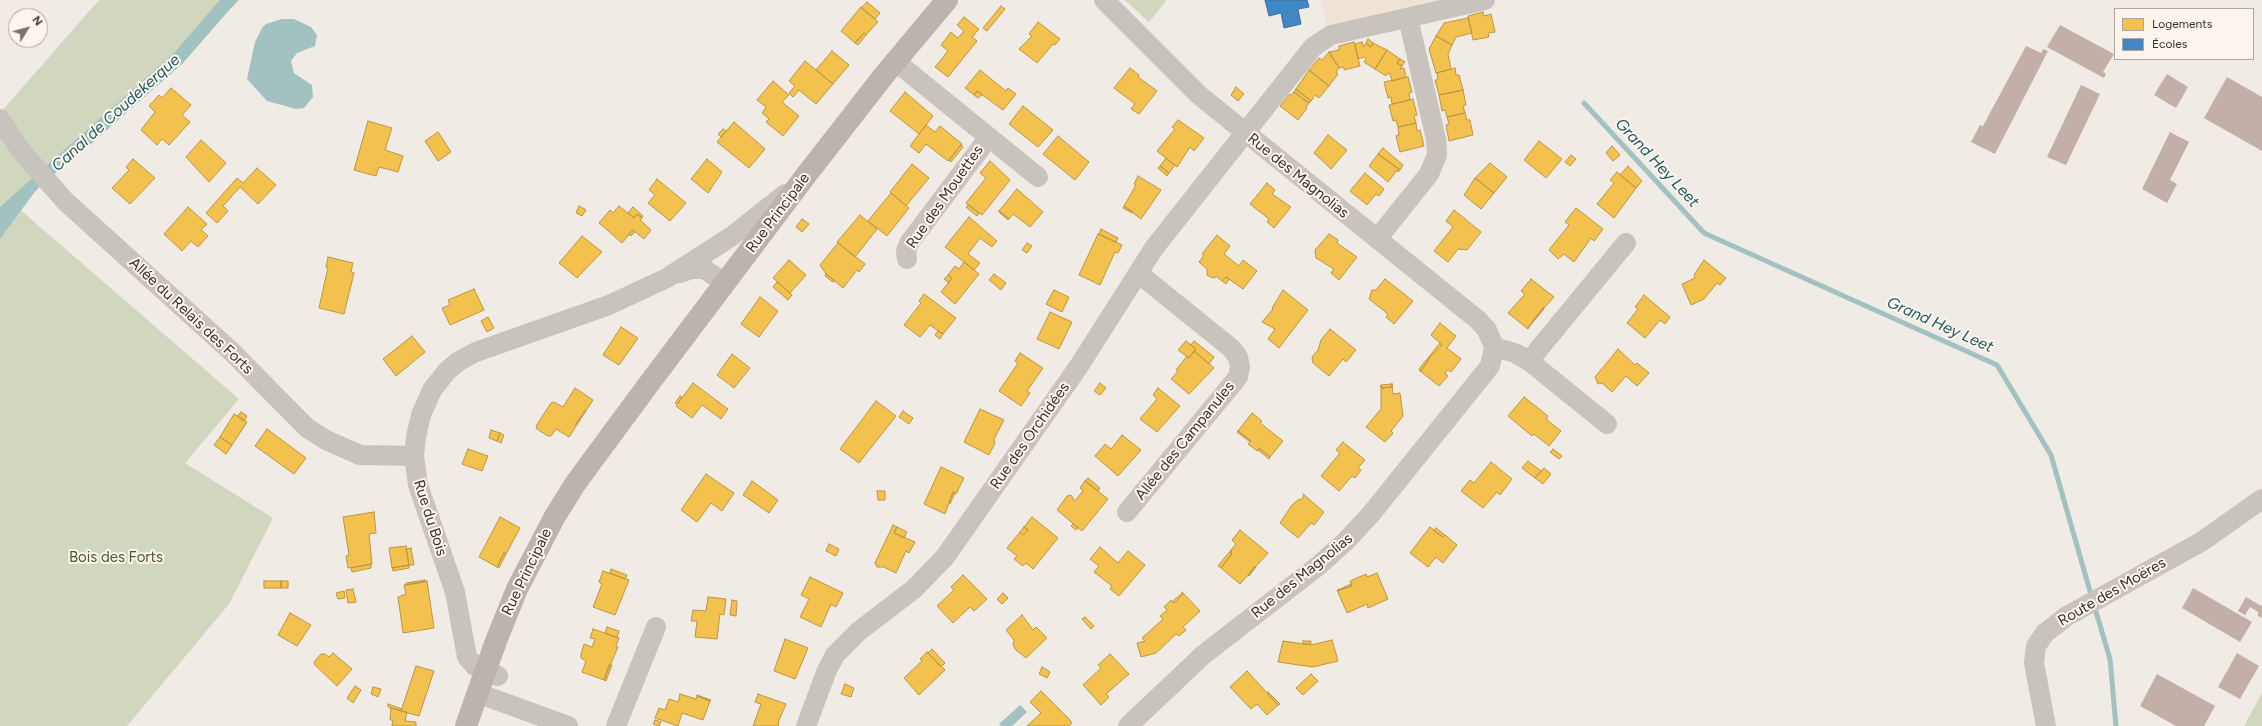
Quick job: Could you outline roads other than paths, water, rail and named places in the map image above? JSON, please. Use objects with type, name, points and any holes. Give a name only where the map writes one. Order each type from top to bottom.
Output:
[{"type":"street","name":"Rue Principale","points":[[466,726],[484,695],[492,673],[547,558],[614,430],[895,61],[947,0]]},
{"type":"street","name":"Rue des Magnolias","points":[[1104,0],[1189,87],[1244,133],[1478,320],[1491,336],[1494,348],[1490,366],[1351,536],[1318,566],[1203,655],[1128,726]]},
{"type":"street","name":"Rue des Orchidées","points":[[806,726],[827,670],[835,655],[851,637],[905,597],[938,566],[1079,366],[1138,273],[1182,212],[1318,42],[1331,36],[1485,0]]},
{"type":"street","points":[[1377,239],[1431,170],[1437,156],[1436,139],[1408,18]]},
{"type":"street","name":"Rue des Mouettes","points":[[895,61],[1038,177]]},
{"type":"street","name":"Allée du Relais des Forts","points":[[0,119],[34,167],[52,188],[232,352],[292,414],[316,434],[360,455],[414,456]]},
{"type":"street","name":"Rue des Mouettes","points":[[907,259],[906,251],[910,243],[989,137]]},
{"type":"street","name":"Rue du Bois","points":[[666,278],[760,216],[808,174]]},
{"type":"street","points":[[1529,361],[1626,243]]},
{"type":"street","points":[[703,255],[721,255],[738,266]]},
{"type":"street","name":"Rue du Bois","points":[[492,673],[470,662],[465,651],[458,603],[420,494],[414,456],[418,427],[428,398],[441,377],[459,361],[484,349],[609,305],[666,278],[688,270],[700,268],[709,271],[725,283]]},
{"type":"street","name":"Allée des Campanules","points":[[1127,512],[1238,377],[1240,367],[1238,357],[1231,348],[1138,273]]},
{"type":"street","points":[[1494,348],[1515,353],[1529,361],[1607,424]]},
{"type":"street","name":"Route des Moëres","points":[[2046,726],[2034,672],[2034,656],[2036,646],[2051,627],[2106,594],[2201,542],[2262,499]]},
{"type":"street","points":[[616,726],[656,627]]},
{"type":"street","name":"Rue Principale","points":[[481,726],[484,695]]},
{"type":"street","points":[[484,695],[568,726]]},
{"type":"water","name":"Canal de Coudekerque","points":[[220,0],[238,0],[183,63],[91,144],[39,186],[0,239],[0,207],[174,53]]},
{"type":"water","points":[[282,19],[294,19],[311,27],[317,35],[315,46],[297,53],[291,61],[294,73],[312,85],[313,97],[304,108],[296,109],[267,101],[247,79],[255,42],[262,28],[266,24]]},
{"type":"water","points":[[1020,705],[1027,712],[1012,726],[1001,726],[999,724]]},
{"type":"waterway","name":"Grand Hey Leet","points":[[1584,103],[1704,233],[1997,365],[2051,455],[2092,598]]},
{"type":"waterway","name":"Grand Hey Leet","points":[[2094,605],[2110,659],[2116,726]]},
{"type":"park label","name":"Bois des Forts","points":[[116,558]]}]
